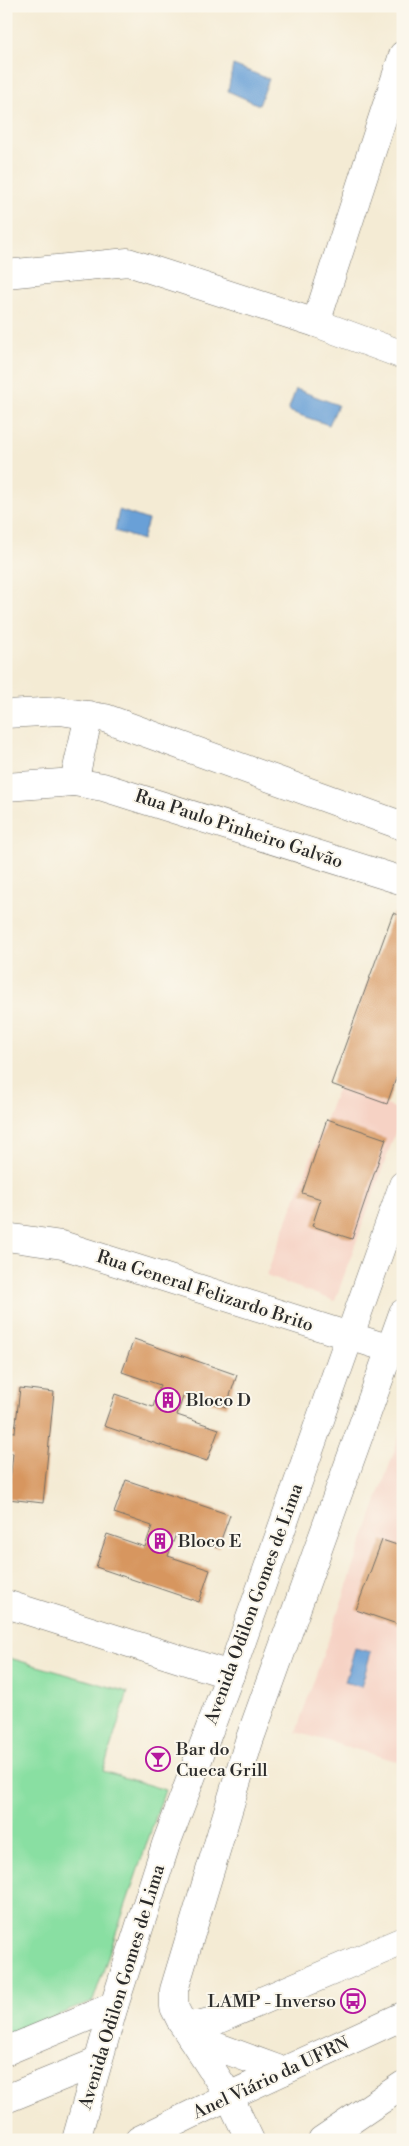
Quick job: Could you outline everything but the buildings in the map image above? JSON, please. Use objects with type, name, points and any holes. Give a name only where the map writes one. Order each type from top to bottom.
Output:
[{"type":"street","points":[[316,323],[403,55]]},
{"type":"street","points":[[6,274],[128,262],[316,323],[403,355]]},
{"type":"street","points":[[6,714],[60,711],[105,718],[403,826]]},
{"type":"street","points":[[74,782],[89,715]]},
{"type":"street","name":"Rua Paulo Pinheiro Galvão","points":[[6,787],[74,782],[136,796],[403,881]]},
{"type":"street","name":"Avenida Odilon Gomes de Lima","points":[[76,2140],[114,2006],[166,1844],[230,1675],[403,1185]]},
{"type":"street","name":"Rua General Felizardo Brito","points":[[6,1238],[62,1246],[397,1351]]},
{"type":"street","points":[[250,2140],[230,2096],[186,2030],[174,2007],[174,1990],[249,1741],[397,1351],[403,1313]]},
{"type":"street","points":[[6,1604],[230,1675]]},
{"type":"street","points":[[186,2030],[217,2020],[403,1941]]},
{"type":"street","points":[[6,2051],[114,2006]]},
{"type":"street","name":"Anel Viário da UFRN","points":[[139,2140],[403,2016]]},
{"type":"street","points":[[186,2030],[283,2071]]},
{"type":"street","points":[[6,2099],[97,2062]]},
{"type":"street","points":[[322,2140],[403,2085]]},
{"type":"shaded area","points":[[338,1087],[403,1111],[335,1301],[266,1276]]},
{"type":"shaded area","points":[[403,1426],[403,1763],[296,1732]]},
{"type":"green space","points":[[6,1657],[128,1692],[103,1771],[165,1790],[93,2001],[6,2036]]},
{"type":"water","points":[[233,65],[269,79],[259,105],[228,91]]},
{"type":"water","points":[[296,389],[338,405],[329,425],[288,411]]},
{"type":"water","points":[[119,510],[148,520],[142,540],[115,531]]},
{"type":"water","points":[[355,1648],[371,1652],[361,1687],[345,1682]]},
{"type":"place","name":"Bloco D","points":[[168,1400]]},
{"type":"place","name":"Bloco E","points":[[160,1541]]},
{"type":"place","name":"Bar do Cueca Grill","points":[[158,1759]]},
{"type":"place","name":"LAMP - Inverso","points":[[353,2001]]}]
